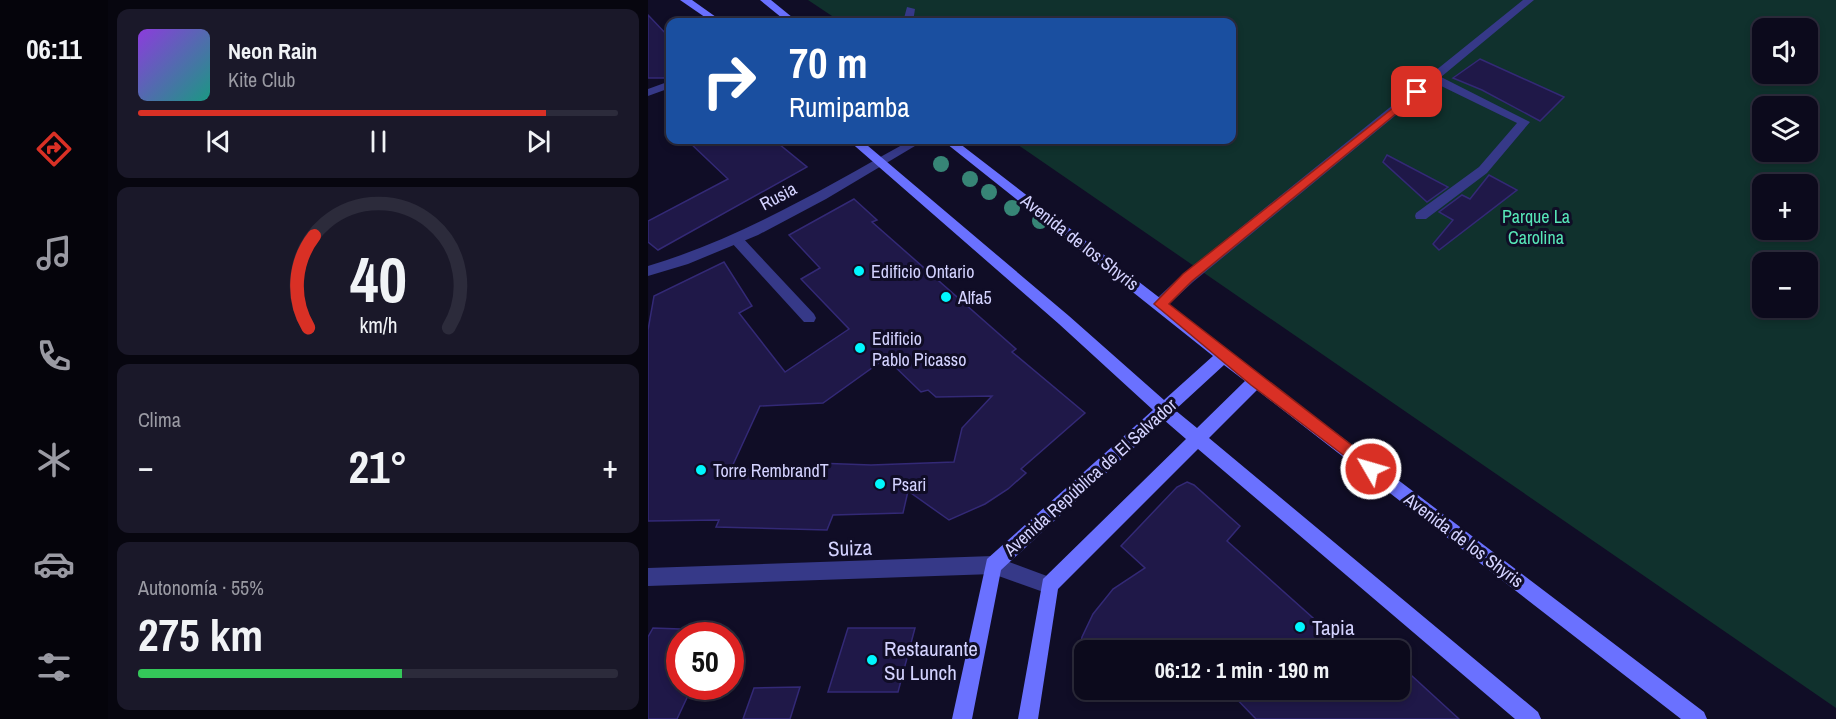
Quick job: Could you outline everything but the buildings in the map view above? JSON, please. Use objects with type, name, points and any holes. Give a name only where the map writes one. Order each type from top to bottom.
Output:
[{"type":"main road","points":[[685,0],[712,18]]},
{"type":"main road","points":[[765,0],[788,18]]},
{"type":"main road","points":[[858,144],[1064,320],[1164,410],[1199,437],[1531,719]]},
{"type":"main road","name":"Avenida de los Shyris","points":[[953,144],[1256,381],[1698,719]]},
{"type":"main road","name":"Avenida República de El Salvador","points":[[962,719],[993,565],[1224,356]]},
{"type":"main road","points":[[1028,719],[1049,585],[1256,381]]},
{"type":"street","points":[[1160,304],[1188,278],[1529,0]]},
{"type":"street","points":[[909,18],[910,9]]},
{"type":"street","points":[[1421,216],[1483,170],[1524,122],[1434,78]]},
{"type":"street","points":[[648,93],[666,86]]},
{"type":"street","name":"Rusia","points":[[648,271],[736,239],[880,164],[912,144]]},
{"type":"street","points":[[736,239],[809,318]]},
{"type":"street","name":"Suiza","points":[[648,577],[993,565],[1049,585]]},
{"type":"green space","name":"Parque La Carolina","points":[[808,0],[1836,0],[1836,708],[1017,144],[1236,144],[1236,18],[835,18]]},
{"type":"place","name":"Edificio Ontario","points":[[859,271]]},
{"type":"place","name":"Alfa5","points":[[946,297]]},
{"type":"place","name":"Edificio Pablo Picasso","points":[[860,348]]},
{"type":"place","name":"Torre RembrandT","points":[[701,470]]},
{"type":"place","name":"Psari","points":[[880,484]]},
{"type":"place","name":"Tapia","points":[[1300,627]]},
{"type":"place","name":"Restaurante Su Lunch","points":[[872,660]]},
{"type":"route","points":[[1371,469],[1160,304],[1188,278],[1417,92]]}]
